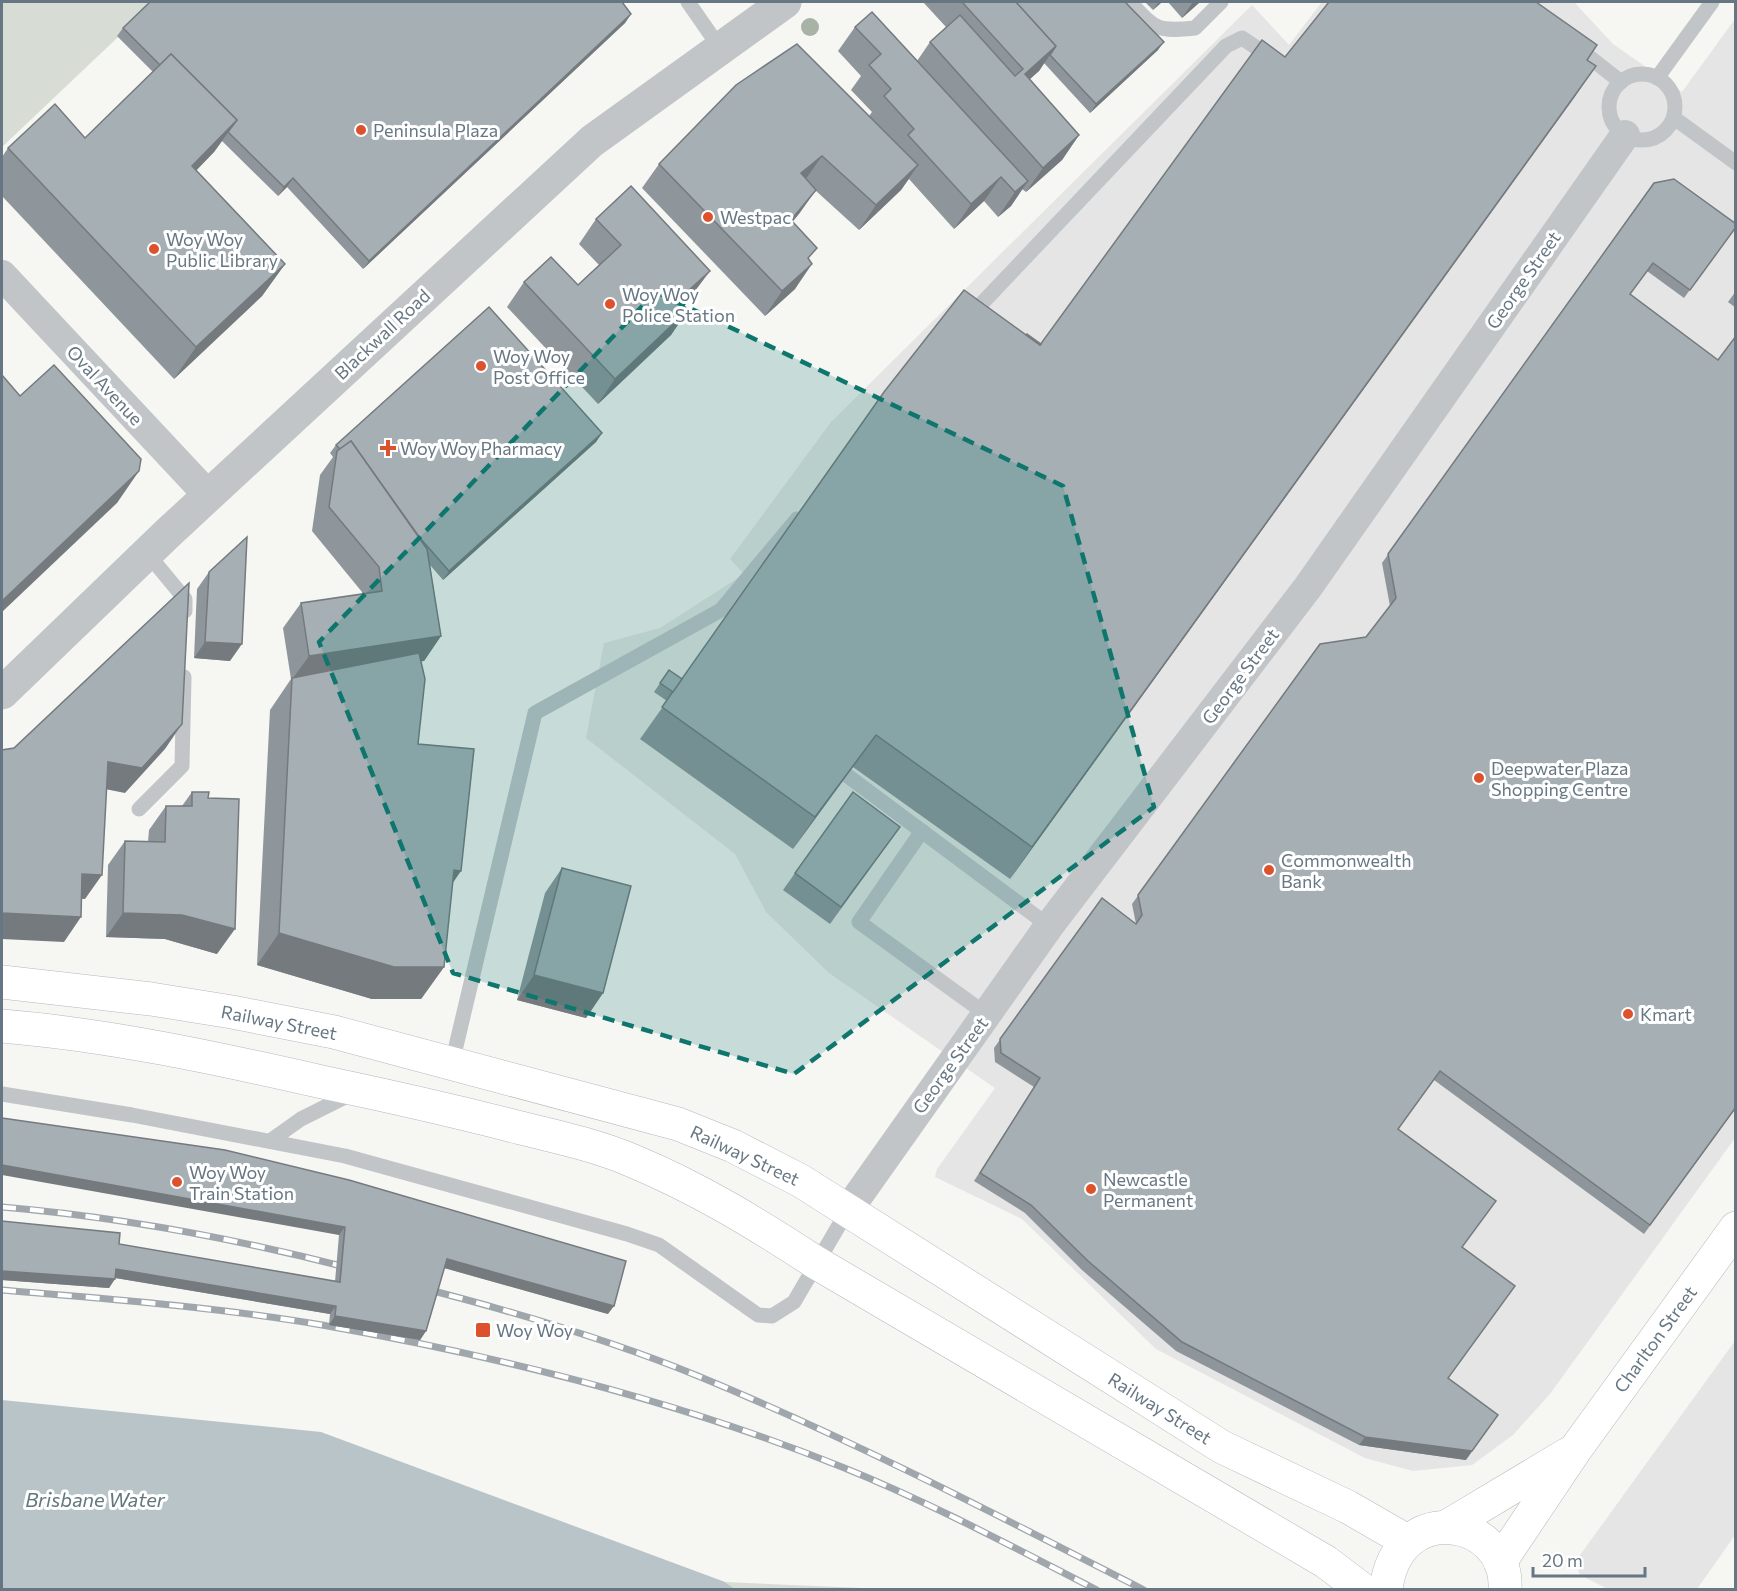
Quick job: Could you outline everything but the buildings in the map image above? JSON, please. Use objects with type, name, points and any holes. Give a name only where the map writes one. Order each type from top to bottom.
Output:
[{"type":"main road","name":"Railway Street","points":[[2,982],[151,999],[334,1032],[678,1124],[733,1146],[801,1181],[1222,1447],[1348,1507],[1407,1541]]},
{"type":"main road","points":[[2,1026],[127,1041],[359,1090],[567,1140],[632,1161],[712,1199],[815,1262],[1326,1562],[1363,1590]]},
{"type":"main road","name":"Charlton Street","points":[[1505,1582],[1575,1450],[1736,1228]]},
{"type":"main road","name":"Charlton Street","points":[[1407,1541],[1425,1530],[1446,1527],[1575,1450]]},
{"type":"main road","points":[[1446,1527],[1462,1529],[1478,1537],[1491,1548],[1505,1582]]},
{"type":"main road","points":[[1386,1590],[1387,1572],[1395,1554],[1407,1541]]},
{"type":"street","name":"Blackwall Road","points":[[2,693],[147,553],[592,141],[785,2]]},
{"type":"street","name":"George Street","points":[[848,1210],[1049,926],[1308,587],[1626,135]]},
{"type":"street","name":"Oval Avenue","points":[[2,274],[209,496]]},
{"type":"lane","points":[[688,2],[720,48]]},
{"type":"lane","points":[[1130,2],[1153,26],[1175,30],[1195,28],[1221,2]]},
{"type":"lane","points":[[1657,78],[1712,2]]},
{"type":"lane","points":[[961,327],[1226,46],[1234,40],[1250,41],[1285,66]]},
{"type":"lane","points":[[1566,40],[1621,82]]},
{"type":"lane","points":[[1645,75],[1657,78],[1671,90],[1675,108],[1674,118],[1663,134],[1654,138],[1634,140],[1616,127],[1611,116],[1610,104],[1613,92],[1621,82],[1632,76],[1645,75]]},
{"type":"lane","points":[[1674,118],[1736,163]]},
{"type":"lane","points":[[452,1063],[535,713],[725,615],[804,511]]},
{"type":"lane","points":[[147,553],[185,599],[185,623]]},
{"type":"lane","points":[[139,809],[182,766],[184,659]]},
{"type":"lane","points":[[832,758],[922,831],[1049,926]]},
{"type":"lane","points":[[922,831],[859,922],[986,1014]]},
{"type":"lane","points":[[270,1141],[301,1119],[359,1090]]},
{"type":"lane","points":[[2,1094],[345,1156],[638,1238],[659,1245],[684,1261],[758,1315],[772,1316],[794,1302],[815,1262],[848,1210]]},
{"type":"highlighted area","points":[[656,292],[1063,486],[1154,807],[794,1074],[453,973],[319,642]]},
{"type":"shaded area","points":[[2,2],[155,2],[2,147]]},
{"type":"shaded area","points":[[1322,2],[1574,2],[1613,44],[1682,92],[1735,19],[1735,1138],[1550,1394],[1513,1435],[1472,1465],[1413,1471],[1365,1458],[1156,1349],[1022,1219],[935,1177],[937,1169],[995,1088],[829,973],[766,912],[735,854],[586,738],[604,643],[660,628],[744,574],[730,559],[831,422],[1252,5],[1289,45]]},
{"type":"shaded area","points":[[1735,1341],[1735,1535],[1697,1589],[1608,1589],[1580,1575],[1575,1562]]},
{"type":"shaded area","points":[[725,1582],[861,1588],[868,1589],[735,1589]]},
{"type":"water","name":"Brisbane Water","points":[[2,1400],[321,1432],[725,1582],[735,1589],[2,1589]]},
{"type":"railway","points":[[2,1207],[179,1230],[353,1269]]},
{"type":"railway","points":[[422,1288],[562,1327],[698,1376],[812,1425],[1144,1590]]},
{"type":"railway","points":[[2,1290],[202,1308],[322,1325],[454,1351],[586,1382],[715,1421],[842,1467],[939,1510],[1097,1590]]},
{"type":"place","name":"Peninsula Plaza","points":[[361,130]]},
{"type":"place","name":"Westpac","points":[[708,217]]},
{"type":"place","name":"Woy Woy Public Library","points":[[154,249]]},
{"type":"place","name":"Woy Woy Police Station","points":[[610,304]]},
{"type":"place","name":"Woy Woy Post Office","points":[[481,366]]},
{"type":"place","name":"Woy Woy Pharmacy","points":[[388,448]]},
{"type":"place","name":"Deepwater Plaza Shopping Centre","points":[[1479,778]]},
{"type":"place","name":"Commonwealth Bank","points":[[1269,870]]},
{"type":"place","name":"Kmart","points":[[1628,1014]]},
{"type":"place","name":"Woy Woy Train Station","points":[[177,1182]]},
{"type":"place","name":"Newcastle Permanent","points":[[1091,1189]]},
{"type":"place","name":"Woy Woy","points":[[483,1330]]}]
